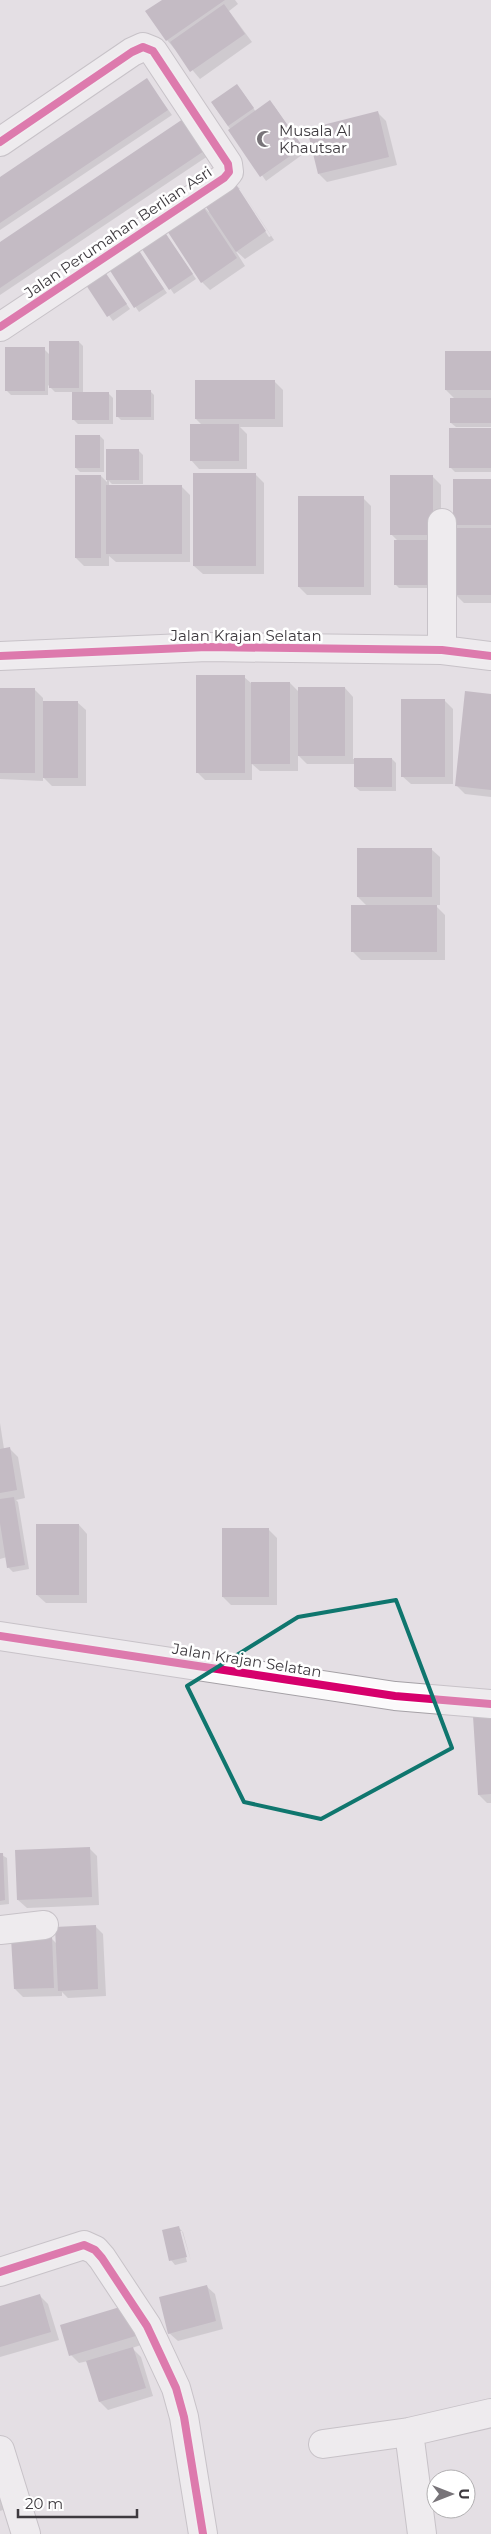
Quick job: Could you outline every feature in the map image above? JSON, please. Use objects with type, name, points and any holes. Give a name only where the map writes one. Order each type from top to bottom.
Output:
[{"type":"street","name":"Jalan Perumahan Berlian Asri","points":[[0,142],[132,52],[143,47],[153,51],[228,164],[229,172],[224,178],[0,327]]},
{"type":"street","points":[[442,523],[442,650]]},
{"type":"street","name":"Jalan Krajan Selatan","points":[[0,656],[207,647],[442,650],[491,656]]},
{"type":"street","name":"Jalan Krajan Selatan","points":[[0,1636],[395,1696],[491,1704]]},
{"type":"street","points":[[0,1930],[44,1925]]},
{"type":"street","points":[[0,2272],[84,2245],[95,2250],[102,2258],[147,2326],[176,2388],[184,2417],[203,2534]]},
{"type":"street","points":[[323,2444],[410,2432],[491,2413]]},
{"type":"street","points":[[410,2432],[422,2534]]},
{"type":"street","points":[[0,2450],[26,2534]]},
{"type":"highlighted area","points":[[396,1600],[452,1748],[321,1819],[244,1802],[187,1686],[298,1617]]},
{"type":"building","points":[[162,0],[225,0],[166,41],[145,11]]},
{"type":"building","points":[[224,4],[245,34],[190,72],[170,42]]},
{"type":"building","points":[[147,78],[168,110],[0,223],[0,177]]},
{"type":"building","points":[[237,84],[254,108],[228,126],[211,102]]},
{"type":"building","name":"Musala Al Khautsar","points":[[270,100],[303,147],[260,177],[228,130]]},
{"type":"building","points":[[378,111],[389,157],[318,174],[307,129]]},
{"type":"building","points":[[183,119],[204,151],[0,288],[0,242]]},
{"type":"building","points":[[233,180],[266,231],[236,252],[202,201]]},
{"type":"building","points":[[200,202],[237,258],[201,283],[164,226]]},
{"type":"building","points":[[162,228],[193,274],[169,290],[138,243]]},
{"type":"building","points":[[138,249],[164,289],[134,308],[109,269]]},
{"type":"building","points":[[105,272],[127,304],[107,317],[86,285]]},
{"type":"building","points":[[49,341],[79,341],[79,388],[49,388]]},
{"type":"building","points":[[5,347],[45,347],[45,391],[5,391]]},
{"type":"building","points":[[445,351],[491,351],[491,390],[445,390]]},
{"type":"building","points":[[195,380],[275,380],[275,419],[195,419]]},
{"type":"building","points":[[116,390],[151,390],[151,417],[116,417]]},
{"type":"building","points":[[72,392],[109,392],[109,420],[72,420]]},
{"type":"building","points":[[450,398],[491,398],[491,423],[450,423]]},
{"type":"building","points":[[190,424],[239,424],[239,461],[190,461]]},
{"type":"building","points":[[449,428],[491,428],[491,468],[449,468]]},
{"type":"building","points":[[75,435],[100,435],[100,468],[75,468]]},
{"type":"building","points":[[106,449],[139,449],[139,480],[106,480]]},
{"type":"building","points":[[193,473],[256,473],[256,566],[193,566]]},
{"type":"building","points":[[75,475],[101,475],[101,558],[75,558]]},
{"type":"building","points":[[390,475],[433,475],[433,535],[390,535]]},
{"type":"building","points":[[453,479],[491,479],[491,525],[453,525]]},
{"type":"building","points":[[106,485],[182,485],[182,554],[106,554]]},
{"type":"building","points":[[298,496],[364,496],[364,587],[298,587]]},
{"type":"building","points":[[454,528],[491,528],[491,595],[454,595]]},
{"type":"building","points":[[394,540],[433,540],[433,585],[394,585]]},
{"type":"building","points":[[196,675],[245,675],[245,773],[196,773]]},
{"type":"building","points":[[251,682],[290,682],[290,764],[251,764]]},
{"type":"building","points":[[298,687],[345,687],[345,756],[298,756]]},
{"type":"building","points":[[0,688],[35,688],[35,773],[0,773]]},
{"type":"building","points":[[465,691],[491,694],[491,790],[455,786]]},
{"type":"building","points":[[401,699],[445,699],[445,777],[401,777]]},
{"type":"building","points":[[43,701],[78,701],[78,778],[43,778]]},
{"type":"building","points":[[354,758],[392,758],[392,787],[354,787]]},
{"type":"building","points":[[357,848],[432,848],[432,897],[357,897]]},
{"type":"building","points":[[351,905],[437,905],[437,952],[351,952]]},
{"type":"building","points":[[10,1447],[17,1490],[0,1493],[0,1449]]},
{"type":"building","points":[[14,1497],[25,1565],[7,1568],[0,1523],[0,1499]]},
{"type":"building","points":[[36,1524],[79,1524],[79,1595],[36,1595]]},
{"type":"building","points":[[222,1528],[269,1528],[269,1597],[222,1597]]},
{"type":"building","points":[[491,1715],[491,1794],[478,1795],[473,1716]]},
{"type":"building","points":[[90,1847],[92,1897],[17,1900],[15,1850]]},
{"type":"building","points":[[0,1853],[3,1853],[5,1900],[0,1901]]},
{"type":"building","points":[[96,1925],[98,1989],[58,1991],[55,1927]]},
{"type":"building","points":[[52,1936],[54,1988],[14,1989],[11,1938]]},
{"type":"building","points":[[179,2226],[187,2257],[169,2261],[162,2230]]},
{"type":"building","points":[[207,2285],[216,2321],[168,2334],[159,2297]]},
{"type":"building","points":[[40,2294],[51,2332],[0,2347],[0,2306]]},
{"type":"building","points":[[130,2304],[139,2335],[69,2356],[60,2325]]},
{"type":"building","points":[[133,2347],[146,2388],[99,2402],[86,2361]]},
{"type":"cycle path","points":[[0,142],[132,52],[143,47],[153,51],[228,164],[229,172],[224,178],[0,327]]},
{"type":"cycle path","points":[[0,656],[207,647],[442,650],[491,656]]},
{"type":"cycle path","points":[[0,1636],[395,1696],[491,1704]]},
{"type":"cycle path","points":[[0,2272],[84,2245],[95,2250],[102,2258],[147,2326],[176,2388],[184,2417],[203,2534]]},
{"type":"place","name":"Musala Al Khautsar","points":[[265,139]]}]
